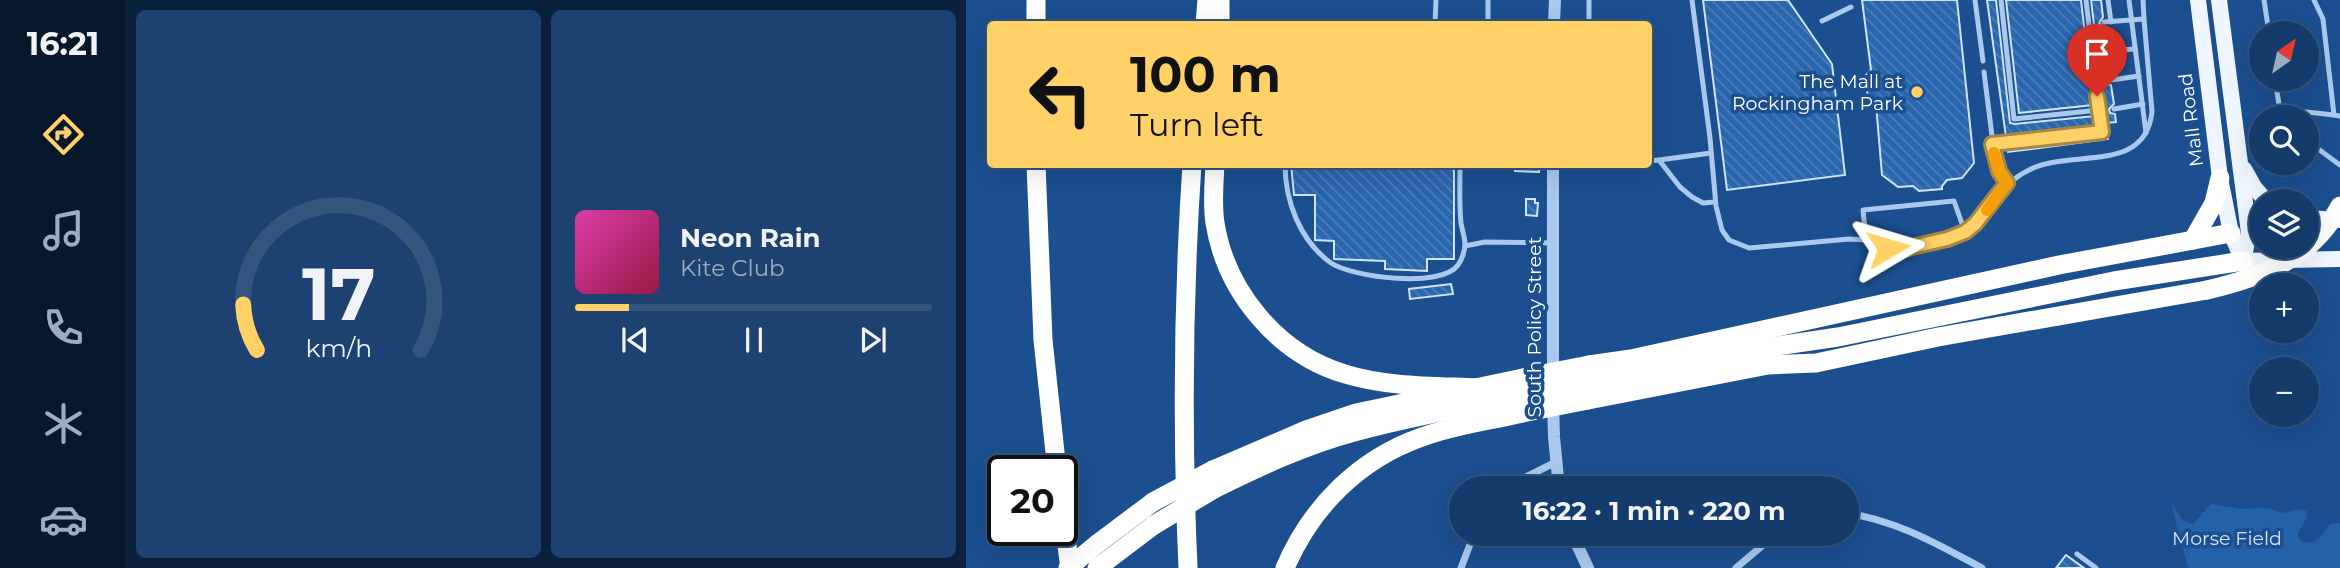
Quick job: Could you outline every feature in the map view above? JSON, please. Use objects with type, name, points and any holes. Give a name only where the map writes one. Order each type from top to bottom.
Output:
[{"type":"highway","points":[[1036,0],[1036,21]]},
{"type":"highway","points":[[1205,21],[1208,0]]},
{"type":"highway","points":[[1220,0],[1220,21]]},
{"type":"highway","points":[[1036,168],[1043,340],[1055,455]]},
{"type":"highway","points":[[1188,568],[1184,394],[1192,168]]},
{"type":"highway","points":[[1215,168],[1215,224],[1226,261],[1243,296],[1287,344],[1324,366],[1345,374],[1405,385],[1478,388],[1523,396]]},
{"type":"highway","points":[[2193,240],[2214,203],[2220,178]]},
{"type":"highway","points":[[1285,568],[1297,542],[1318,511],[1343,483],[1373,460],[1523,396],[1589,383],[1768,365],[1816,363],[1938,337],[2207,290],[2249,280],[2275,269],[2308,247],[2323,232],[2340,206]]},
{"type":"highway","points":[[1589,383],[1631,359],[2094,258],[2247,232]]},
{"type":"highway","points":[[1099,558],[1153,502],[1352,432],[1764,348],[1838,337],[2114,281],[2243,261]]},
{"type":"highway","points":[[1768,365],[1838,337]]},
{"type":"highway","points":[[1066,546],[1069,568],[1099,558],[1154,525],[1214,480],[1306,430],[1356,413],[1478,388]]},
{"type":"main road","name":"Mall Road","points":[[2198,0],[2220,178],[2247,232]]},
{"type":"main road","name":"Mall Road","points":[[2218,0],[2247,232],[2243,261]]},
{"type":"main road","points":[[2239,159],[2256,189]]},
{"type":"main road","points":[[2319,219],[2340,220]]},
{"type":"main road","points":[[2319,230],[2340,229]]},
{"type":"main road","points":[[2243,261],[2340,259]]},
{"type":"street","points":[[1554,21],[1555,0]]},
{"type":"street","name":"South Policy Street","points":[[1553,168],[1558,476]]},
{"type":"street","points":[[1528,476],[1556,462]]},
{"type":"street","points":[[1859,517],[1906,530],[1982,568]]},
{"type":"street","points":[[1461,568],[1469,546]]},
{"type":"street","points":[[1578,546],[1588,568]]},
{"type":"street","points":[[1736,568],[1762,546]]},
{"type":"lane","points":[[1435,21],[1436,0]]},
{"type":"lane","points":[[1488,0],[1488,21]]},
{"type":"lane","points":[[1589,0],[1589,21]]},
{"type":"lane","points":[[1692,0],[1712,153],[1715,202],[1722,230],[1730,240],[1749,248],[1849,239],[1866,240],[1895,249],[1947,239],[1965,232],[1975,224],[2007,183],[2039,165],[2056,160],[2130,150],[2141,141],[2151,122],[2152,111],[2143,0]]},
{"type":"lane","points":[[1975,0],[1983,61]]},
{"type":"lane","points":[[2001,0],[2014,119],[2099,110]]},
{"type":"lane","points":[[1992,144],[2102,132],[2086,0]]},
{"type":"lane","points":[[2108,0],[2111,22]]},
{"type":"lane","points":[[2129,0],[2146,133]]},
{"type":"lane","points":[[2264,0],[2267,21]]},
{"type":"lane","points":[[2314,0],[2323,19],[2337,115],[2319,113]]},
{"type":"lane","points":[[1822,21],[1851,7]]},
{"type":"lane","points":[[2104,22],[2144,19]]},
{"type":"lane","points":[[2107,51],[2135,49]]},
{"type":"lane","points":[[1984,72],[1992,144],[1999,171],[2007,183]]},
{"type":"lane","points":[[2111,80],[2139,76]]},
{"type":"lane","points":[[2114,109],[2143,104]]},
{"type":"lane","points":[[2319,150],[2340,165]]},
{"type":"lane","points":[[1652,161],[1712,153]]},
{"type":"lane","points":[[1659,160],[1680,187],[1692,197],[1703,203],[1715,202]]},
{"type":"lane","points":[[1285,168],[1290,205],[1305,234],[1317,249],[1332,263],[1344,268],[1402,280],[1445,275],[1460,263],[1465,246],[1461,222],[1460,168]]},
{"type":"lane","points":[[1866,240],[1863,210],[1954,201],[1965,232]]},
{"type":"lane","points":[[1465,246],[1485,242],[1553,243]]},
{"type":"lane","points":[[2077,554],[2096,568]]},
{"type":"path","points":[[1838,88],[1866,85]]},
{"type":"green space","name":"Morse Field","points":[[2171,502],[2183,521],[2193,524],[2211,504],[2241,509],[2268,508],[2282,513],[2301,509],[2306,511],[2307,516],[2298,533],[2299,539],[2309,543],[2320,537],[2330,524],[2340,523],[2340,568],[2188,568]]},
{"type":"building","points":[[1703,0],[1788,0],[1832,64],[1845,175],[1727,190]]},
{"type":"building","name":"The Mall at Rockingham Park","points":[[1862,0],[1957,0],[1974,163],[1962,178],[1947,180],[1942,189],[1919,191],[1913,186],[1898,187],[1882,175],[1876,104],[1868,98],[1865,76],[1871,70]]},
{"type":"building","points":[[1987,0],[1996,0],[2010,123],[2095,116],[2096,127],[2006,137]]},
{"type":"building","points":[[2006,0],[2081,0],[2093,105],[2019,113]]},
{"type":"building","points":[[2091,0],[2101,0],[2103,17],[2099,23],[2104,27],[2107,46],[2102,52],[2108,56],[2110,75],[2106,80],[2107,84],[2111,85],[2114,104],[2109,109],[2110,113],[2115,114],[2116,122],[2106,123]]},
{"type":"building","points":[[2107,133],[2108,139],[2008,152],[2007,148],[2103,137]]},
{"type":"building","points":[[1291,168],[1454,168],[1454,259],[1427,259],[1427,271],[1385,269],[1385,261],[1334,259],[1334,241],[1315,240],[1315,195],[1294,195]]},
{"type":"building","points":[[1515,168],[1539,168],[1539,172],[1515,171]]},
{"type":"building","points":[[1526,199],[1535,199],[1535,203],[1538,203],[1537,216],[1526,215]]},
{"type":"building","points":[[1530,265],[1538,265],[1537,273],[1542,273],[1541,291],[1529,290]]},
{"type":"building","points":[[1451,284],[1453,294],[1410,299],[1409,289]]},
{"type":"building","points":[[2066,555],[2073,560],[2084,568],[2056,568]]},
{"type":"slow traffic","points":[[1987,210],[2007,183],[1999,171],[1994,153]]},
{"type":"place","name":"The Mall at Rockingham Park","points":[[1917,92]]},
{"type":"route","points":[[1888,248],[1903,249],[1965,232],[1984,214],[2007,183],[1999,171],[1992,144],[2102,132],[2097,96]]}]
